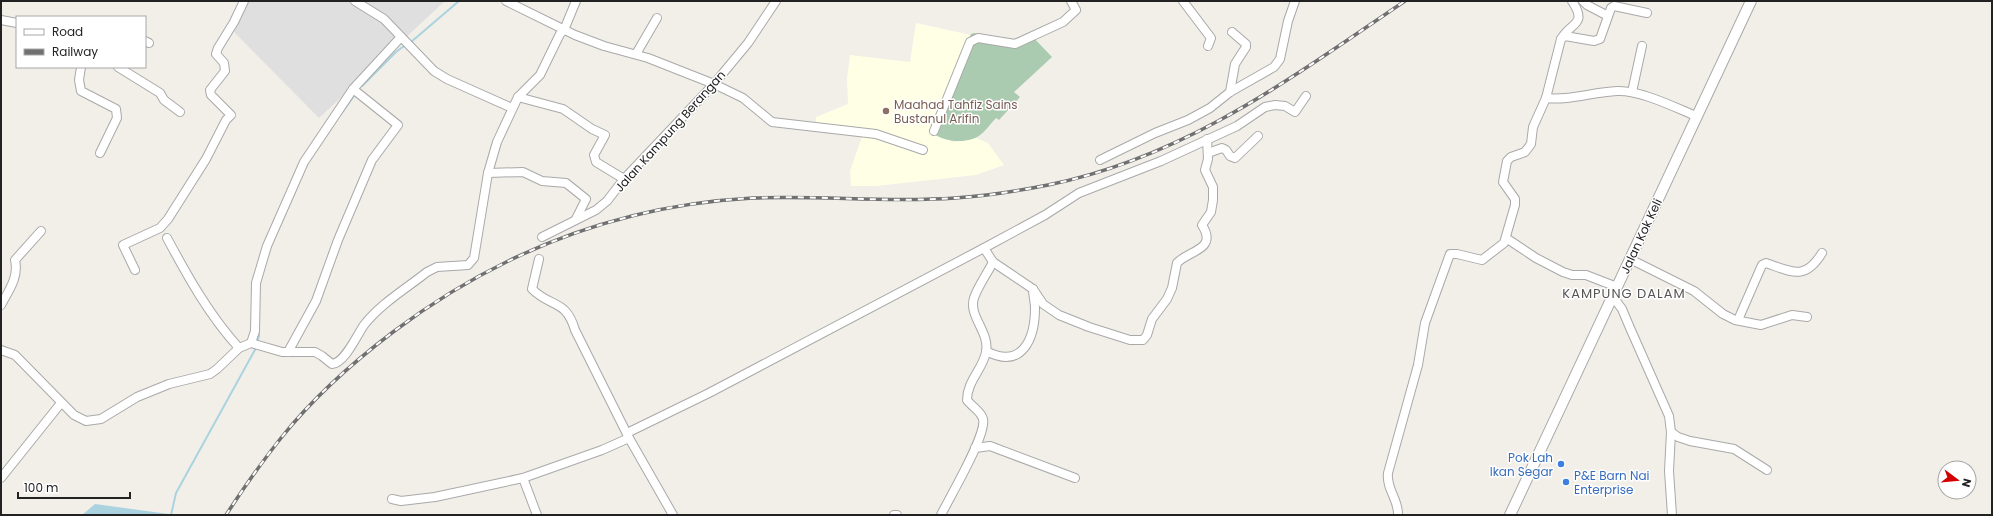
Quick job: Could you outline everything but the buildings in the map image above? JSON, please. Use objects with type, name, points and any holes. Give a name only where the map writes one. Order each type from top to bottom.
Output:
[{"type":"street","points":[[135,270],[123,245],[160,228],[168,219],[206,159],[226,120],[231,114],[211,95],[210,90],[225,71],[224,63],[216,54],[218,48],[234,22],[244,1]]},
{"type":"street","points":[[354,1],[384,19],[434,71],[447,79],[512,108]]},
{"type":"street","points":[[506,1],[549,24],[604,46],[636,54],[714,84],[743,98],[772,122],[876,134],[923,150]]},
{"type":"street","points":[[1,350],[15,356],[60,403],[80,419],[94,421],[101,419],[137,397],[170,384],[210,374],[239,348],[255,344],[288,352],[315,352],[332,364],[337,363],[347,352],[372,316],[427,272],[437,268],[468,265],[474,258],[488,173],[497,142],[518,97],[540,75],[560,34],[564,30],[576,1]]},
{"type":"street","name":"Jalan Kampung Berangan","points":[[542,237],[602,207],[624,179],[714,84],[748,43],[776,1]]},
{"type":"street","points":[[934,131],[970,42],[978,38],[1015,44],[1063,22],[1076,10],[1071,1]]},
{"type":"street","points":[[1183,1],[1211,38],[1208,46]]},
{"type":"street","points":[[1100,160],[1155,133],[1188,120],[1210,108],[1230,92],[1274,67],[1280,60],[1288,21],[1295,1]]},
{"type":"street","points":[[1398,515],[1399,510],[1389,488],[1388,473],[1418,365],[1425,323],[1450,254],[1457,254],[1482,260],[1501,247],[1506,238],[1515,205],[1515,199],[1503,182],[1505,165],[1511,157],[1528,150],[1533,133],[1533,127],[1546,98],[1561,39],[1565,32],[1577,24],[1579,18],[1579,13],[1572,1]]},
{"type":"street","points":[[1583,1],[1587,5],[1608,16]]},
{"type":"street","name":"Jalan Kok Keli","points":[[1510,515],[1751,1]]},
{"type":"street","points":[[1561,39],[1565,36],[1594,41],[1600,39],[1608,16],[1614,6],[1647,13]]},
{"type":"street","points":[[636,54],[657,18]]},
{"type":"street","points":[[1,20],[16,23]]},
{"type":"street","points":[[1230,92],[1235,64],[1246,47],[1246,44],[1232,32]]},
{"type":"street","points":[[255,344],[256,283],[267,246],[304,162],[353,89],[401,37]]},
{"type":"street","points":[[1632,92],[1642,46]]},
{"type":"street","points":[[81,68],[78,80],[81,91],[116,109],[117,112],[117,118],[100,153]]},
{"type":"street","points":[[120,68],[160,93],[164,100],[180,112]]},
{"type":"street","points":[[288,352],[316,301],[338,240],[372,160],[398,125],[353,89]]},
{"type":"street","points":[[1546,98],[1559,98],[1618,91],[1632,92],[1696,116]]},
{"type":"street","points":[[392,499],[401,501],[436,497],[523,478],[602,450],[984,248],[1045,215],[1079,193],[1162,161],[1237,126],[1266,107],[1275,105],[1285,106],[1295,112],[1306,96]]},
{"type":"street","points":[[518,97],[563,109],[592,129],[606,134],[594,155],[596,162],[624,179]]},
{"type":"street","points":[[1208,153],[1224,148],[1230,156],[1235,158],[1258,136]]},
{"type":"street","points":[[984,248],[993,262],[1033,290],[1043,304],[1069,320],[1130,340],[1143,340],[1147,335],[1152,319],[1167,299],[1172,288],[1177,263],[1198,251],[1206,242],[1207,233],[1202,225],[1211,212],[1213,200],[1213,187],[1205,170],[1208,153],[1207,139]]},
{"type":"street","points":[[488,173],[523,172],[542,181],[566,183],[586,199],[576,219]]},
{"type":"street","points":[[1,305],[16,276],[17,270],[15,260],[41,231]]},
{"type":"street","points":[[167,238],[194,286],[223,330],[239,348]]},
{"type":"street","points":[[1506,238],[1536,258],[1563,272],[1572,275],[1586,275],[1617,287]]},
{"type":"street","points":[[1738,320],[1762,265],[1766,263],[1782,270],[1803,272],[1815,264],[1822,253]]},
{"type":"street","points":[[540,259],[532,288],[538,294],[567,310],[571,316],[575,330],[628,435],[673,515]]},
{"type":"street","points":[[1630,260],[1694,291],[1723,314],[1738,320],[1761,325],[1790,315],[1807,316]]},
{"type":"street","points":[[941,515],[975,448],[984,421],[980,413],[967,400],[967,394],[986,351],[984,331],[974,311],[974,298],[993,262]]},
{"type":"street","points":[[986,351],[997,357],[1012,357],[1018,355],[1026,346],[1030,340],[1034,321],[1035,305],[1033,290]]},
{"type":"street","points":[[1613,297],[1622,309],[1669,416],[1671,432],[1668,471],[1672,515]]},
{"type":"street","points":[[1,478],[60,403]]},
{"type":"street","points":[[1671,432],[1678,437],[1690,441],[1734,449],[1767,470]]},
{"type":"street","points":[[975,448],[990,446],[1075,478]]},
{"type":"street","points":[[523,478],[537,515]]},
{"type":"shaded area","points":[[249,1],[445,1],[319,118],[234,32]]},
{"type":"shaded area","name":"Maahad Tahfiz Sains Bustanul Arifin","points":[[916,23],[971,35],[931,132],[953,142],[976,138],[988,143],[1004,165],[976,175],[876,186],[851,186],[850,171],[864,131],[816,124],[816,117],[848,104],[847,79],[850,55],[910,62]]},
{"type":"shaded area","points":[[974,33],[1014,41],[1029,33],[1052,57],[1014,92],[1020,97],[999,120],[996,118],[981,134],[975,138],[963,141],[952,141],[941,138],[931,132],[971,34]]},
{"type":"water","points":[[95,504],[176,515],[82,515]]},
{"type":"waterway","points":[[411,42],[459,1]]},
{"type":"waterway","points":[[362,86],[404,46]]},
{"type":"waterway","points":[[341,114],[354,96]]},
{"type":"waterway","points":[[257,343],[259,336],[259,312]]},
{"type":"waterway","points":[[171,515],[176,493],[256,348]]},
{"type":"railway","points":[[226,515],[252,476],[293,423],[348,369],[393,332],[433,304],[475,278],[518,256],[609,222],[704,202],[778,197],[905,200],[967,197],[1048,185],[1098,172],[1146,155],[1192,135],[1236,111],[1278,86],[1405,1]]},
{"type":"place","name":"Maahad Tahfiz Sains Bustanul Arifin","points":[[886,111]]},
{"type":"place","name":"Pok Lah Ikan Segar","points":[[1561,464]]},
{"type":"place","name":"P&E Barn Nai Enterprise","points":[[1566,482]]},
{"type":"district","name":"KAMPUNG DALAM","points":[[1624,293]]}]
